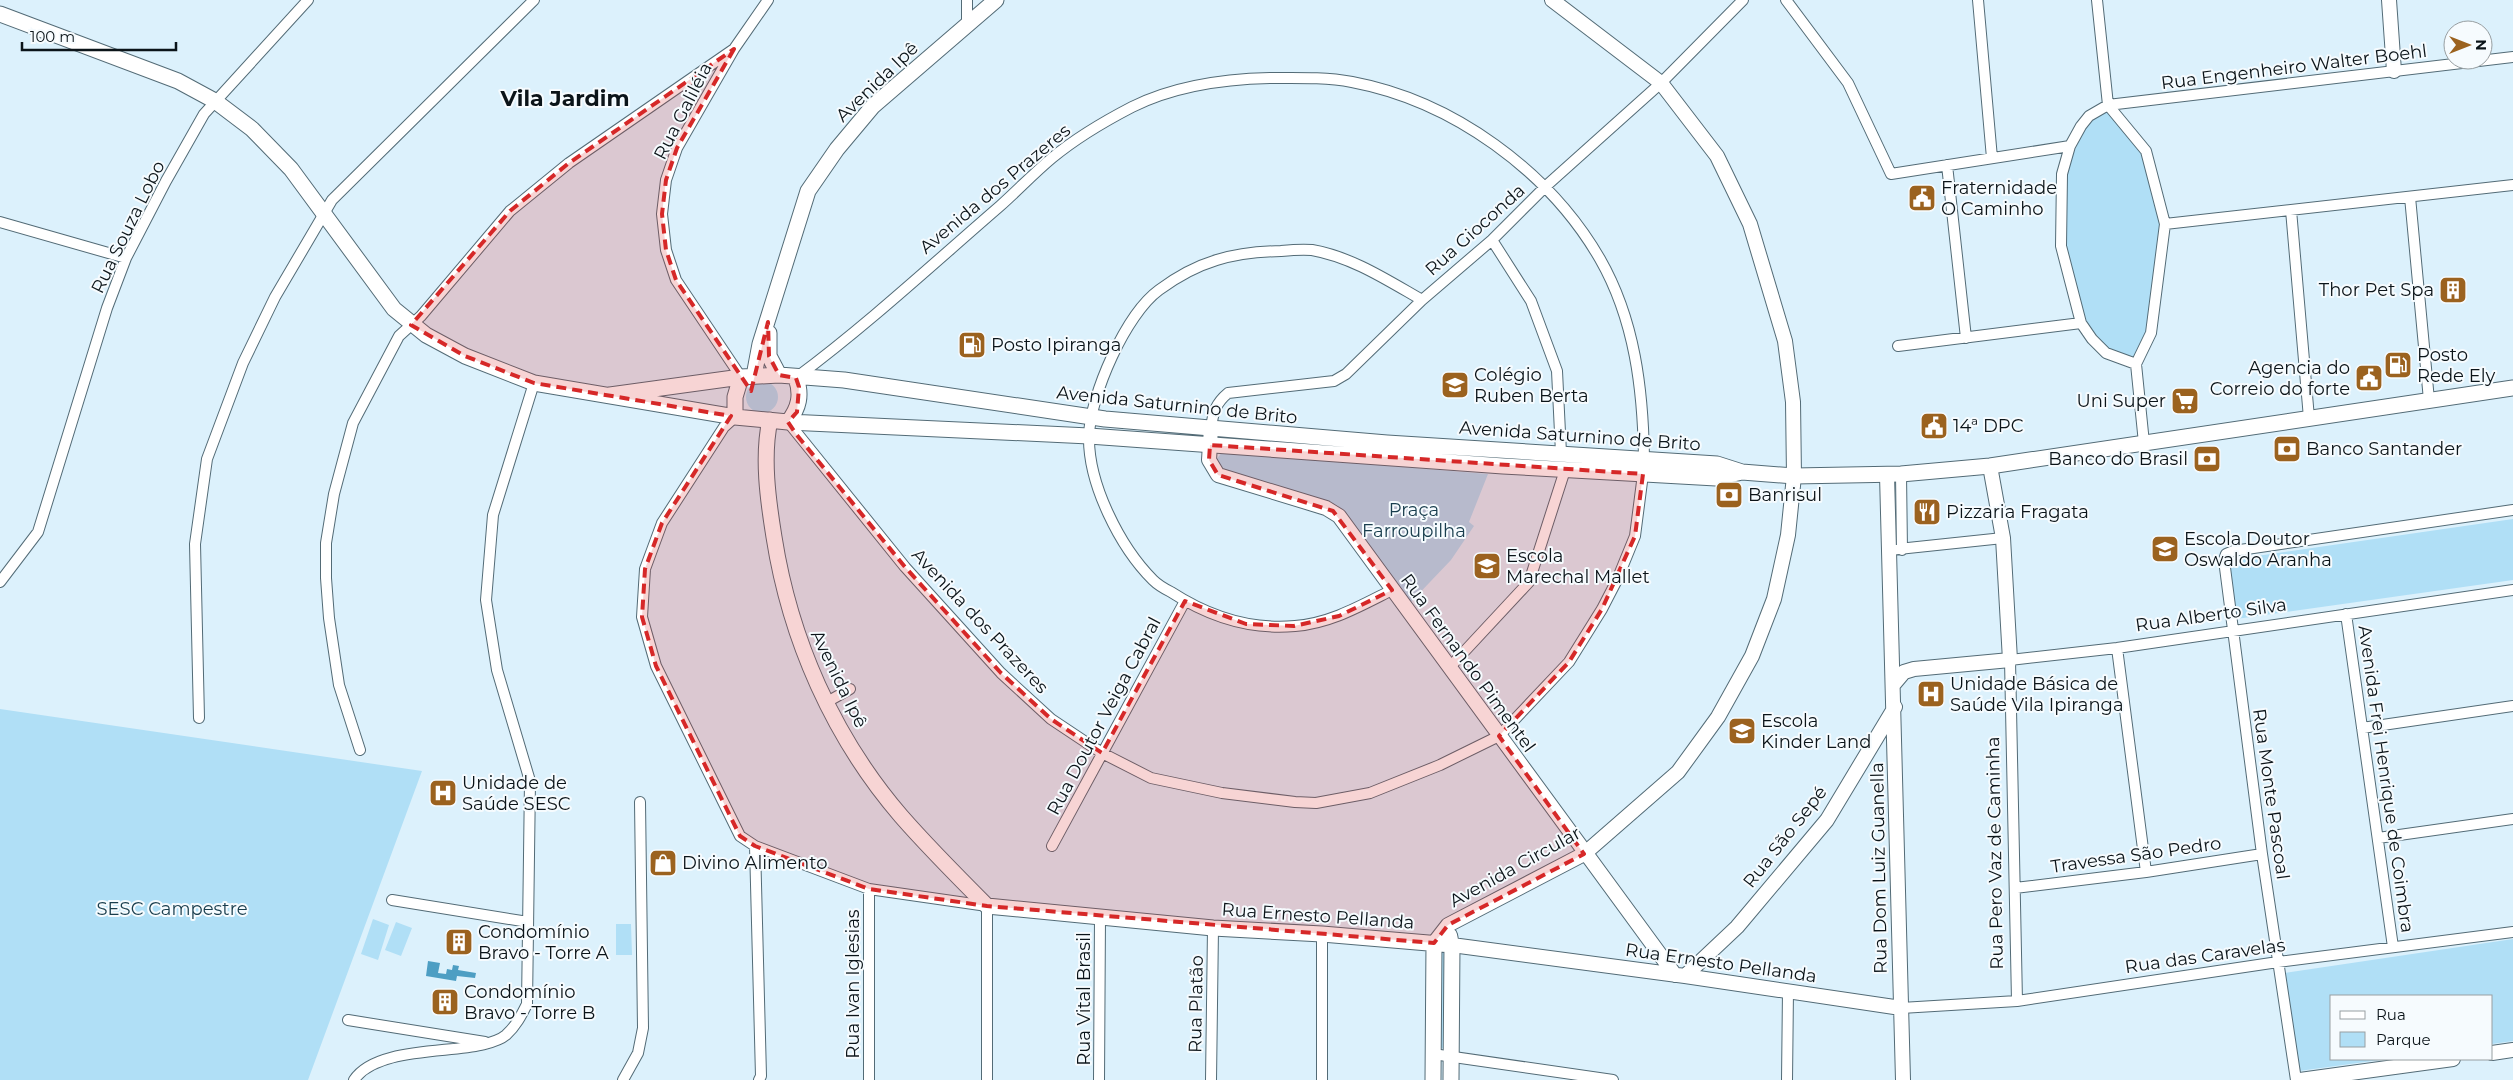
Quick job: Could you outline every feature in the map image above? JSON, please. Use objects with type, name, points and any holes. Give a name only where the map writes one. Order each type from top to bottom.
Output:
[{"type":"main road","name":"Avenida Ipê","points":[[735,417],[735,397],[747,377],[768,322],[786,256],[808,191],[837,149],[873,106],[996,0]]},
{"type":"main road","name":"Avenida Saturnino de Brito","points":[[0,14],[178,81],[215,101],[252,129],[291,169],[325,212],[394,309],[411,325],[464,356],[534,383],[735,417],[788,422],[1089,436],[1565,470],[1644,466]]},
{"type":"main road","name":"Avenida Ipê","points":[[768,322],[769,356],[779,375]]},
{"type":"main road","name":"Avenida Saturnino de Brito","points":[[610,395],[747,377],[779,375],[796,378],[844,380],[1091,417],[1387,444],[1566,454],[1716,478],[1742,472],[1794,476],[1894,475],[1990,466],[2513,388]]},
{"type":"main road","points":[[788,422],[797,412],[800,400],[799,386],[796,378]]},
{"type":"main road","name":"Avenida Ipê","points":[[770,420],[767,434],[769,496],[773,531],[784,591],[803,650],[827,702],[854,753],[900,815],[987,906]]},
{"type":"main road","points":[[1565,470],[1566,454]]},
{"type":"main road","name":"Rua Ernesto Pellanda","points":[[987,906],[1213,928],[1322,934],[1452,945]]},
{"type":"main road","points":[[1433,1080],[1434,943]]},
{"type":"main road","points":[[1451,1080],[1452,945]]},
{"type":"street","name":"Rua Souza Lobo","points":[[0,582],[38,532],[106,308],[126,258],[166,181],[204,114],[308,0]]},
{"type":"street","points":[[199,718],[195,544],[207,459],[243,363],[275,297],[332,200],[534,0]]},
{"type":"street","name":"Rua Galiléia","points":[[747,377],[676,280],[666,250],[662,214],[666,180],[678,148],[734,49],[768,0]]},
{"type":"street","points":[[967,0],[968,23]]},
{"type":"street","name":"Avenida Circular","points":[[1434,943],[1448,926],[1584,854],[1678,772],[1718,717],[1752,656],[1774,599],[1788,536],[1794,476],[1793,402],[1784,340],[1750,224],[1717,156],[1661,83],[1552,0]]},
{"type":"street","name":"Rua Gioconda","points":[[1211,428],[1214,410],[1219,400],[1228,393],[1334,381],[1341,378],[1422,300],[1492,240],[1546,186],[1661,83],[1743,0]]},
{"type":"street","points":[[1786,0],[1848,83],[1891,174],[2070,146]]},
{"type":"street","points":[[1978,0],[1992,158]]},
{"type":"street","points":[[2097,0],[2108,105],[2146,151],[2165,224],[2151,333],[2136,364],[2144,443]]},
{"type":"street","points":[[2389,0],[2394,71]]},
{"type":"street","points":[[360,750],[339,685],[329,618],[326,544],[334,494],[353,423],[399,336],[411,325],[510,211],[569,163],[734,49]]},
{"type":"street","name":"Rua Engenheiro Walter Boehl","points":[[2108,105],[2513,57]]},
{"type":"street","name":"Avenida dos Prazeres","points":[[788,422],[905,567],[1001,673],[1051,719],[1102,753],[1151,778],[1222,793],[1316,803],[1370,793],[1440,766],[1499,736],[1569,662],[1617,580],[1635,536],[1644,466],[1640,379],[1620,305],[1594,250],[1546,186],[1491,142],[1421,103],[1380,88],[1351,82],[1294,78],[1234,80],[1184,89],[1134,106],[1097,127],[1054,156],[1003,203],[796,378]]},
{"type":"street","points":[[2108,105],[2089,116],[2070,146],[2062,174],[2061,246],[2082,323],[2092,339],[2106,353],[2136,364]]},
{"type":"street","points":[[1946,165],[1966,338]]},
{"type":"street","points":[[2165,224],[2513,185]]},
{"type":"street","points":[[2410,197],[2429,400]]},
{"type":"street","points":[[2291,210],[2309,418]]},
{"type":"street","points":[[0,222],[126,258]]},
{"type":"street","points":[[1492,240],[1531,301],[1557,370],[1566,454]]},
{"type":"street","points":[[1392,590],[1339,616],[1311,624],[1286,627],[1246,624],[1217,615],[1185,601],[1154,581],[1120,536],[1098,489],[1089,436],[1091,417],[1105,371],[1127,328],[1158,291],[1203,264],[1247,251],[1310,250],[1355,262],[1422,300]]},
{"type":"street","points":[[1898,346],[2082,323]]},
{"type":"street","points":[[354,1080],[369,1065],[383,1060],[461,1050],[504,1036],[518,1022],[527,1004],[530,781],[497,670],[486,600],[492,515],[534,383]]},
{"type":"street","name":"Rua Ernesto Pellanda","points":[[735,417],[724,427],[662,523],[645,569],[642,617],[656,666],[740,836],[755,846],[869,889],[987,906]]},
{"type":"street","name":"Rua Fernando Pimentel","points":[[1211,428],[1209,460],[1218,475],[1333,511],[1584,854],[1680,975]]},
{"type":"street","name":"Rua Pero Vaz de Caminha","points":[[1990,466],[2003,538],[2010,660],[2017,1001]]},
{"type":"street","points":[[1449,668],[1528,582],[1565,470]]},
{"type":"street","name":"Rua Dom Luiz Guanella","points":[[1894,475],[1896,550],[1892,658],[1903,1080]]},
{"type":"street","name":"Rua Monte Pascoal","points":[[2298,1080],[2262,854],[2224,560],[2226,554],[2233,550],[2513,510]]},
{"type":"street","points":[[1896,550],[2003,538]]},
{"type":"street","name":"Rua Alberto Silva","points":[[1914,669],[2117,648],[2513,590]]},
{"type":"street","name":"Rua Doutor Veiga Cabral","points":[[1052,846],[1185,601]]},
{"type":"street","name":"Avenida Frei Henrique de Coimbra","points":[[2346,614],[2393,947]]},
{"type":"street","points":[[2117,648],[2146,872]]},
{"type":"street","points":[[1892,658],[1902,666],[1914,669]]},
{"type":"street","points":[[1893,685],[1904,672],[1914,669]]},
{"type":"street","points":[[827,702],[850,689]]},
{"type":"street","points":[[2362,728],[2513,706]]},
{"type":"street","name":"Rua São Sepé","points":[[1680,975],[1737,927],[1827,820],[1894,707]]},
{"type":"street","points":[[622,1080],[638,1053],[643,1028],[640,802]]},
{"type":"street","points":[[2378,838],[2513,819]]},
{"type":"street","points":[[755,846],[761,1079]]},
{"type":"street","name":"Travessa São Pedro","points":[[2014,888],[2146,872],[2262,854]]},
{"type":"street","name":"Rua Ivan Iglesias","points":[[869,889],[870,1080]]},
{"type":"street","points":[[392,900],[528,922]]},
{"type":"street","points":[[987,906],[987,1080]]},
{"type":"street","name":"Rua Vital Brasil","points":[[1099,1080],[1100,918]]},
{"type":"street","name":"Avenida Circular","points":[[1448,926],[1452,945]]},
{"type":"street","name":"Rua Platão","points":[[1211,1080],[1213,928]]},
{"type":"street","name":"Rua das Caravelas","points":[[1902,1008],[2017,1001],[2278,962],[2513,932]]},
{"type":"street","points":[[1322,934],[1322,1080]]},
{"type":"street","name":"Rua Ernesto Pellanda","points":[[1452,945],[1680,975],[1902,1008]]},
{"type":"street","points":[[1787,1080],[1788,991]]},
{"type":"street","points":[[348,1020],[490,1042]]},
{"type":"street","points":[[2493,1053],[2513,1050]]},
{"type":"street","points":[[1433,1054],[1558,1076],[1612,1080]]},
{"type":"street","points":[[2298,1080],[2446,1060]]},
{"type":"highlighted area","points":[[734,49],[677,148],[666,180],[662,214],[666,250],[676,280],[751,391],[768,322],[769,356],[779,375],[796,378],[799,387],[797,412],[788,422],[796,434],[905,567],[1001,673],[1051,719],[1102,753],[1185,601],[1246,624],[1294,626],[1339,616],[1392,590],[1333,511],[1218,475],[1209,460],[1210,445],[1643,474],[1635,536],[1602,609],[1569,662],[1499,736],[1584,854],[1448,925],[1434,943],[987,906],[869,889],[755,846],[740,836],[656,666],[642,617],[645,569],[662,523],[731,416],[534,383],[465,356],[411,325],[510,211],[569,163]]},
{"type":"green space","points":[[2108,109],[2147,152],[2161,223],[2148,331],[2134,359],[2108,350],[2086,322],[2065,244],[2065,173],[2086,125]]},
{"type":"green space","points":[[762,381],[768,382],[773,386],[777,391],[777,403],[773,408],[768,412],[762,413],[756,412],[751,408],[747,403],[746,397],[747,391],[751,386],[756,382]]},
{"type":"green space","name":"Praça Farroupilha","points":[[1222,452],[1488,474],[1469,522],[1474,526],[1451,560],[1410,603],[1337,505],[1221,471],[1216,460]]},
{"type":"green space","points":[[2513,519],[2513,580],[2236,619],[2229,560]]},
{"type":"green space","name":"SESC Campestre","points":[[0,709],[422,771],[308,1080],[0,1080]]},
{"type":"green space","points":[[373,919],[389,925],[378,960],[361,954]]},
{"type":"green space","points":[[396,922],[412,928],[401,956],[385,950]]},
{"type":"green space","points":[[616,924],[631,924],[632,955],[616,955]]},
{"type":"green space","points":[[2513,939],[2513,1041],[2493,1044],[2493,995],[2330,995],[2330,1060],[2380,1060],[2299,1071],[2285,973]]},
{"type":"green space","points":[[1435,945],[1450,948],[1447,1050],[1437,1046]]},
{"type":"shaded area","points":[[428,961],[440,963],[438,973],[446,974],[447,969],[452,970],[453,965],[459,966],[458,970],[476,973],[475,978],[457,976],[456,981],[426,976]]},
{"type":"place","name":"Fraternidade O Caminho","points":[[1922,198]]},
{"type":"place","name":"Thor Pet Spa","points":[[2453,290]]},
{"type":"place","name":"Posto Ipiranga","points":[[972,345]]},
{"type":"place","name":"Posto Rede Ely","points":[[2398,365]]},
{"type":"place","name":"Agencia do Correio do forte","points":[[2369,378]]},
{"type":"place","name":"Colégio Ruben Berta","points":[[1455,385]]},
{"type":"place","name":"Uni Super","points":[[2185,401]]},
{"type":"place","name":"14ª DPC","points":[[1934,426]]},
{"type":"place","name":"Banco Santander","points":[[2287,449]]},
{"type":"place","name":"Banco do Brasil","points":[[2207,459]]},
{"type":"place","name":"Banrisul","points":[[1729,495]]},
{"type":"place","name":"Pizzaria Fragata","points":[[1927,512]]},
{"type":"place","name":"Escola Doutor Oswaldo Aranha","points":[[2165,549]]},
{"type":"place","name":"Escola Marechal Mallet","points":[[1487,566]]},
{"type":"place","name":"Unidade Básica de Saúde Vila Ipiranga","points":[[1931,694]]},
{"type":"place","name":"Escola Kinder Land","points":[[1742,731]]},
{"type":"place","name":"Unidade de Saúde SESC","points":[[443,793]]},
{"type":"place","name":"Divino Alimento","points":[[663,863]]},
{"type":"place","name":"Condomínio Bravo - Torre A","points":[[459,942]]},
{"type":"place","name":"Condomínio Bravo - Torre B","points":[[445,1002]]},
{"type":"district","name":"Vila Jardim","points":[[565,98]]}]
